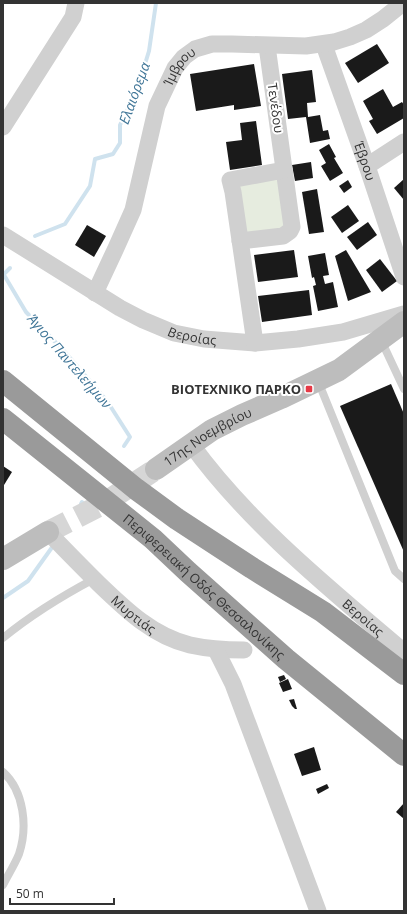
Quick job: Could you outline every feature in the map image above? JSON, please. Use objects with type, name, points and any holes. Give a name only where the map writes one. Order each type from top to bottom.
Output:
[{"type":"highway","points":[[3,381],[136,489],[177,519],[323,612],[404,674]]},
{"type":"highway","name":"Περιφερειακή Οδός Θεσσαλονίκης","points":[[3,419],[153,539],[286,659],[404,755]]},
{"type":"street","points":[[3,127],[73,17],[76,3]]},
{"type":"street","name":"Ίμβρου","points":[[94,293],[133,210],[157,106],[175,68],[190,52],[203,46],[221,44],[267,46],[324,45],[342,40],[366,30],[403,3]]},
{"type":"street","name":"Έβρου","points":[[324,45],[367,166],[404,277]]},
{"type":"street","name":"Τενέδου","points":[[240,241],[283,236],[290,231],[292,223],[267,46]]},
{"type":"street","points":[[367,166],[404,142]]},
{"type":"street","points":[[255,343],[230,180],[284,170]]},
{"type":"street","name":"Βεροίας","points":[[3,235],[94,293],[143,320],[174,333],[204,339],[255,343],[298,339],[342,332],[404,314]]},
{"type":"street","name":"17ης Νοεμβρίου","points":[[156,469],[191,444],[226,422],[318,381],[339,370],[404,322]]},
{"type":"street","name":"Βεροίας","points":[[191,444],[203,461],[259,523],[404,652]]},
{"type":"street","points":[[3,549],[48,532]]},
{"type":"street","points":[[3,559],[48,532]]},
{"type":"street","name":"Μυρτιάς","points":[[48,532],[134,617],[147,626],[159,633],[183,643],[216,650],[244,650]]},
{"type":"street","points":[[216,650],[233,684],[318,911]]},
{"type":"lane","points":[[381,340],[404,389]]},
{"type":"lane","points":[[318,381],[395,571],[404,579]]},
{"type":"lane","points":[[3,638],[16,627],[62,597],[94,579]]},
{"type":"lane","points":[[3,772],[11,779],[20,799],[24,832],[19,854],[3,884]]},
{"type":"shaded area","points":[[279,177],[287,229],[245,236],[236,184]]},
{"type":"building","points":[[377,44],[389,63],[358,83],[345,63]]},
{"type":"building","points":[[254,64],[261,106],[234,110],[234,105],[196,111],[190,74]]},
{"type":"building","points":[[312,70],[316,102],[307,103],[308,117],[320,115],[323,131],[328,130],[330,139],[310,143],[306,117],[288,119],[282,74]]},
{"type":"building","points":[[383,89],[393,107],[402,102],[404,105],[404,118],[377,134],[369,121],[373,119],[363,101]]},
{"type":"building","points":[[256,121],[262,165],[230,170],[226,142],[242,140],[240,123]]},
{"type":"building","points":[[329,144],[336,157],[334,158],[343,173],[330,181],[321,166],[326,163],[319,150]]},
{"type":"building","points":[[311,162],[313,178],[295,181],[292,165]]},
{"type":"building","points":[[404,179],[404,200],[394,188]]},
{"type":"building","points":[[348,180],[352,187],[344,193],[339,186]]},
{"type":"building","points":[[317,189],[324,232],[309,234],[302,192]]},
{"type":"building","points":[[348,205],[359,221],[342,233],[331,217]]},
{"type":"building","points":[[368,222],[377,235],[357,250],[347,237]]},
{"type":"building","points":[[87,225],[106,236],[94,257],[75,245]]},
{"type":"building","points":[[294,250],[298,277],[258,282],[254,255]]},
{"type":"building","points":[[346,250],[371,292],[348,301],[335,256]]},
{"type":"building","points":[[325,253],[329,275],[323,276],[325,284],[333,282],[338,307],[318,311],[313,286],[316,285],[314,277],[312,278],[308,256]]},
{"type":"building","points":[[380,259],[397,281],[382,292],[366,270]]},
{"type":"building","points":[[309,290],[312,315],[262,322],[258,296]]},
{"type":"building","points":[[391,384],[404,414],[404,552],[340,406]]},
{"type":"building","points":[[3,466],[12,472],[4,485],[3,484]]},
{"type":"building","points":[[284,675],[286,679],[280,682],[278,677]]},
{"type":"building","points":[[288,679],[292,689],[283,692],[279,683]]},
{"type":"building","points":[[294,699],[297,709],[292,706],[289,700]]},
{"type":"building","points":[[314,747],[321,770],[302,776],[294,754]]},
{"type":"building","points":[[327,784],[329,788],[318,794],[316,789]]},
{"type":"building","points":[[404,803],[404,819],[396,812]]},
{"type":"waterway","name":"Ελαιόρεμα","points":[[35,236],[65,224],[90,186],[95,159],[113,154],[120,143],[120,125],[137,90],[149,51],[156,3]]},
{"type":"waterway","name":"Ελαιόρεμα","points":[[3,275],[10,268]]},
{"type":"waterway","name":"Άγιος Παντελεήμων","points":[[4,275],[26,312],[64,351],[107,401],[130,437],[124,446]]},
{"type":"waterway","name":"Άγιος Παντελεήμων","points":[[3,598],[28,581],[53,546]]},
{"type":"tunnel","points":[[48,532],[103,504],[156,469]]},
{"type":"place","name":"ΒΙΟΤΕΧΝΙΚΟ ΠΑΡΚΟ","points":[[309,389]]}]
